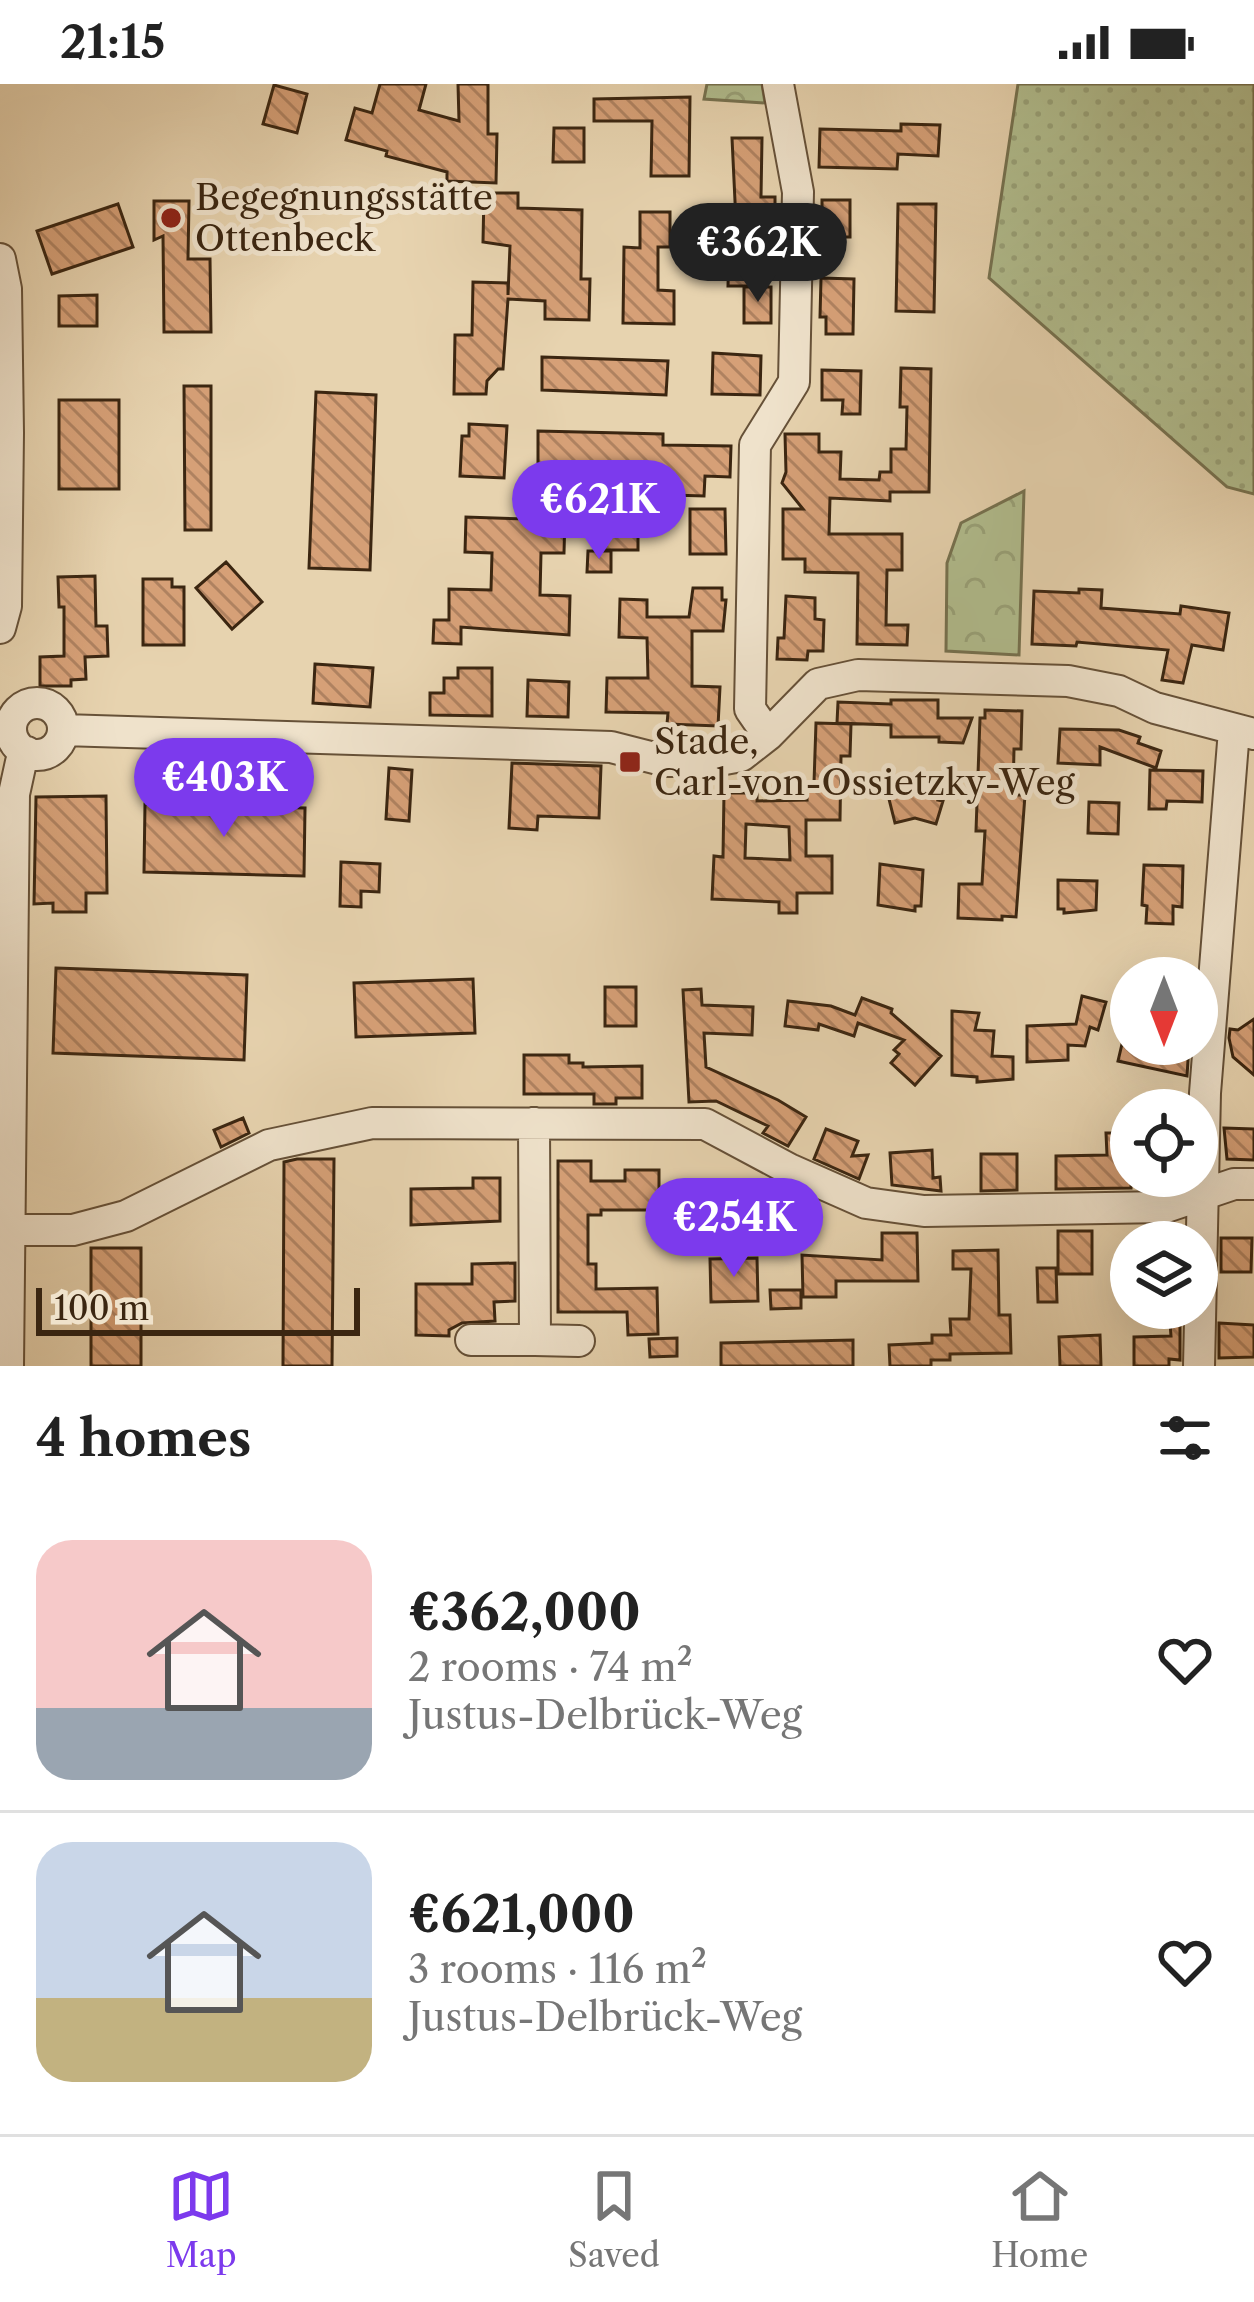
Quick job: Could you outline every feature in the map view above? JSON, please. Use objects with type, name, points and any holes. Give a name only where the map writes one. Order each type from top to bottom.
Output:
[{"type":"street","points":[[768,735],[750,709],[755,445],[794,382],[798,258],[798,192],[778,84]]},
{"type":"street","points":[[0,259],[6,289],[8,433],[6,606],[0,628]]},
{"type":"street","points":[[63,730],[611,747],[666,760],[694,761],[741,756],[818,684],[858,675],[1068,681],[1119,691],[1155,708],[1244,732],[1211,1089]]},
{"type":"street","points":[[26,705],[51,707],[63,730],[50,751],[27,752],[14,742],[11,725],[26,705]]},
{"type":"street","points":[[8,1366],[4,1231],[14,794],[27,752]]},
{"type":"street","points":[[4,1231],[73,1230],[126,1216],[269,1145],[372,1123],[705,1124],[866,1204],[924,1211],[1166,1207],[1198,1197]]},
{"type":"street","points":[[534,1123],[535,1340]]},
{"type":"street","points":[[1218,1190],[1254,1184]]},
{"type":"street","points":[[1199,1366],[1201,1197]]},
{"type":"street","points":[[471,1340],[579,1341]]},
{"type":"green space","points":[[707,84],[762,84],[765,103],[704,99]]},
{"type":"green space","points":[[1018,84],[1254,84],[1254,494],[1227,487],[989,278]]},
{"type":"green space","points":[[1024,491],[1019,655],[946,651],[947,563],[961,523]]},
{"type":"building","points":[[380,84],[426,84],[419,110],[459,121],[458,84],[488,84],[488,134],[497,134],[496,183],[447,181],[447,172],[346,140],[355,108],[372,113]]},
{"type":"building","points":[[274,85],[307,94],[297,133],[263,124]]},
{"type":"building","points":[[690,97],[689,176],[651,176],[652,121],[594,121],[594,99]]},
{"type":"building","points":[[901,124],[940,125],[938,156],[898,154],[897,169],[819,167],[820,129],[901,131]]},
{"type":"building","points":[[554,128],[584,128],[584,162],[553,162]]},
{"type":"building","points":[[732,138],[762,138],[761,197],[775,197],[775,243],[757,243],[756,286],[728,286],[729,243],[737,243]]},
{"type":"building","points":[[484,193],[518,193],[518,208],[582,210],[581,279],[590,279],[589,320],[545,319],[545,301],[508,299],[503,369],[487,381],[486,394],[454,394],[455,335],[472,335],[473,282],[508,283],[508,295],[510,246],[483,242]]},
{"type":"building","points":[[822,200],[850,200],[850,237],[822,237]]},
{"type":"building","points":[[154,201],[189,201],[188,259],[210,259],[211,332],[164,332],[163,236],[154,240]]},
{"type":"building","points":[[118,204],[133,247],[52,274],[37,231]]},
{"type":"building","points":[[898,204],[936,204],[934,312],[896,311]]},
{"type":"building","points":[[640,212],[670,212],[670,247],[658,247],[658,290],[674,291],[674,324],[623,323],[624,247],[640,248]]},
{"type":"building","points":[[821,278],[854,279],[853,334],[826,334],[826,317],[820,317]]},
{"type":"building","points":[[744,287],[771,287],[771,323],[744,323]]},
{"type":"building","points":[[97,295],[97,326],[59,326],[59,296]]},
{"type":"building","points":[[713,353],[761,356],[760,395],[712,394]]},
{"type":"building","points":[[542,357],[668,361],[666,395],[542,390]]},
{"type":"building","points":[[901,368],[931,369],[929,492],[890,492],[890,501],[830,498],[829,534],[902,534],[902,570],[887,570],[886,625],[908,625],[907,645],[857,644],[858,573],[805,572],[805,559],[783,559],[783,509],[803,509],[782,483],[785,434],[819,434],[819,452],[841,452],[840,479],[879,480],[880,472],[891,472],[891,449],[906,449]]},
{"type":"building","points":[[822,370],[861,371],[860,414],[842,414],[843,400],[822,400]]},
{"type":"building","points":[[184,386],[211,386],[211,530],[185,530]]},
{"type":"building","points":[[316,392],[376,395],[370,570],[309,568]]},
{"type":"building","points":[[59,400],[119,400],[119,489],[59,489]]},
{"type":"building","points":[[469,424],[507,426],[504,478],[460,476],[462,436],[469,436]]},
{"type":"building","points":[[538,431],[663,434],[663,445],[731,446],[730,477],[705,476],[704,496],[671,495],[671,483],[604,482],[604,468],[538,469]]},
{"type":"building","points":[[690,509],[725,509],[726,554],[690,554]]},
{"type":"building","points":[[526,515],[565,516],[564,553],[541,553],[540,595],[570,596],[569,635],[461,627],[461,644],[433,643],[434,620],[449,620],[449,589],[491,590],[492,553],[465,552],[466,517],[526,519]]},
{"type":"building","points":[[599,522],[638,522],[638,550],[599,550]]},
{"type":"building","points":[[588,551],[611,551],[611,572],[587,572]]},
{"type":"building","points":[[226,562],[262,602],[232,629],[196,588]]},
{"type":"building","points":[[95,576],[96,626],[107,626],[108,656],[85,657],[86,679],[71,680],[71,686],[40,686],[40,657],[64,656],[64,607],[59,607],[58,577]]},
{"type":"building","points":[[143,579],[172,579],[172,587],[184,587],[184,645],[143,645]]},
{"type":"building","points":[[693,588],[722,588],[722,600],[726,600],[723,631],[692,631],[692,686],[720,687],[718,726],[667,724],[668,713],[606,712],[607,678],[648,678],[647,638],[619,637],[620,599],[647,600],[647,617],[689,617]]},
{"type":"building","points":[[1079,589],[1102,590],[1101,608],[1180,614],[1181,606],[1229,613],[1223,650],[1192,645],[1183,683],[1162,680],[1168,650],[1077,642],[1076,646],[1032,644],[1034,591],[1079,593]]},
{"type":"building","points":[[786,596],[815,598],[815,619],[824,620],[823,651],[808,651],[807,660],[777,659],[778,638],[784,638]]},
{"type":"building","points":[[315,664],[373,668],[370,707],[313,703]]},
{"type":"building","points":[[458,668],[492,668],[492,716],[430,715],[430,693],[444,693],[444,678],[458,678]]},
{"type":"building","points":[[528,680],[569,682],[568,717],[527,716]]},
{"type":"building","points":[[891,700],[938,700],[938,718],[972,718],[963,743],[939,742],[939,737],[891,737],[891,725],[837,723],[838,702],[891,704]]},
{"type":"building","points":[[985,710],[1022,711],[1021,749],[1014,749],[1013,795],[1025,795],[1016,917],[1002,916],[1002,920],[958,918],[959,884],[982,884],[985,831],[976,831],[980,718],[985,718]]},
{"type":"building","points":[[816,723],[851,724],[850,756],[841,756],[840,820],[806,820],[806,856],[832,856],[832,893],[797,893],[797,913],[779,913],[779,902],[712,899],[714,856],[723,857],[724,793],[757,793],[757,801],[807,800],[807,783],[814,783]],"holes":[[[746,824],[789,827],[790,860],[745,858]]]},
{"type":"building","points":[[1060,729],[1119,730],[1140,737],[1138,743],[1161,751],[1156,768],[1100,747],[1100,765],[1058,763]]},
{"type":"building","points":[[512,763],[601,766],[599,818],[538,816],[537,830],[509,828]]},
{"type":"building","points":[[389,768],[412,770],[409,821],[386,819]]},
{"type":"building","points":[[1150,770],[1203,771],[1202,802],[1167,801],[1166,809],[1149,809]]},
{"type":"building","points":[[917,780],[942,789],[936,824],[915,818],[895,823],[889,799],[892,788]]},
{"type":"building","points":[[106,796],[107,893],[86,893],[86,912],[53,912],[53,903],[34,904],[36,797]]},
{"type":"building","points":[[1089,802],[1119,803],[1118,834],[1088,833]]},
{"type":"building","points":[[145,804],[305,808],[304,876],[144,872]]},
{"type":"building","points":[[341,862],[380,864],[379,892],[361,891],[361,907],[340,906]]},
{"type":"building","points":[[880,864],[923,870],[921,906],[915,906],[915,911],[878,905]]},
{"type":"building","points":[[1144,865],[1183,866],[1182,907],[1173,906],[1173,924],[1146,923]]},
{"type":"building","points":[[1058,880],[1097,881],[1096,910],[1064,913],[1058,909]]},
{"type":"building","points":[[56,968],[247,975],[244,1060],[53,1053]]},
{"type":"building","points":[[473,979],[475,1033],[356,1037],[354,983]]},
{"type":"building","points":[[605,987],[636,987],[636,1026],[605,1026]]},
{"type":"building","points":[[701,989],[702,1005],[753,1007],[752,1035],[704,1033],[706,1067],[806,1117],[788,1146],[763,1133],[768,1126],[716,1101],[689,1102],[683,990]]},
{"type":"building","points":[[1082,996],[1106,1002],[1098,1030],[1090,1027],[1085,1046],[1068,1045],[1068,1060],[1027,1062],[1027,1026],[1076,1024]]},
{"type":"building","points":[[862,998],[892,1009],[941,1056],[915,1085],[891,1063],[899,1054],[894,1050],[904,1040],[858,1023],[854,1036],[819,1024],[818,1030],[785,1026],[788,1001],[831,1006],[855,1015]]},
{"type":"building","points":[[952,1011],[979,1013],[975,1030],[994,1031],[992,1056],[1013,1057],[1013,1079],[977,1082],[977,1077],[952,1075]]},
{"type":"building","points":[[1254,1019],[1254,1075],[1233,1057],[1229,1038],[1230,1029],[1238,1030]]},
{"type":"building","points":[[524,1055],[569,1055],[569,1063],[583,1063],[583,1067],[642,1066],[642,1098],[594,1104],[594,1094],[524,1094]]},
{"type":"building","points":[[1136,1065],[1188,1065],[1187,1076]]},
{"type":"building","points":[[243,1118],[249,1133],[221,1147],[214,1130]]},
{"type":"building","points":[[1224,1128],[1254,1129],[1254,1160],[1227,1159]]},
{"type":"building","points":[[826,1129],[858,1141],[852,1156],[868,1155],[859,1179],[814,1159]]},
{"type":"building","points":[[1106,1133],[1110,1133],[1110,1188],[1056,1189],[1056,1156],[1107,1155]]},
{"type":"building","points":[[932,1150],[933,1178],[940,1177],[941,1191],[892,1185],[890,1153]]},
{"type":"building","points":[[981,1154],[1017,1154],[1017,1190],[981,1191]]},
{"type":"building","points":[[334,1159],[332,1366],[283,1366],[284,1162]]},
{"type":"building","points":[[558,1161],[591,1161],[591,1181],[625,1181],[625,1170],[659,1170],[659,1210],[601,1210],[601,1215],[588,1215],[588,1264],[596,1264],[596,1289],[657,1288],[658,1334],[628,1335],[627,1312],[558,1312]]},
{"type":"building","points":[[473,1178],[500,1178],[500,1221],[411,1225],[411,1189],[473,1188]]},
{"type":"building","points":[[740,1186],[740,1191],[751,1190],[752,1208],[741,1209],[742,1226],[707,1227],[705,1188]]},
{"type":"building","points":[[1058,1231],[1092,1231],[1092,1274],[1058,1274]]},
{"type":"building","points":[[882,1233],[917,1233],[918,1281],[836,1281],[836,1297],[803,1297],[802,1255],[882,1260]]},
{"type":"building","points":[[1221,1238],[1252,1238],[1251,1272],[1221,1272]]},
{"type":"building","points":[[91,1248],[141,1248],[141,1366],[91,1366]]},
{"type":"building","points":[[998,1250],[999,1315],[1010,1315],[1011,1353],[950,1354],[950,1360],[931,1360],[931,1366],[890,1366],[889,1345],[932,1343],[932,1335],[951,1335],[950,1319],[969,1319],[971,1269],[953,1269],[953,1251]]},
{"type":"building","points":[[757,1258],[758,1301],[711,1302],[710,1259]]},
{"type":"building","points":[[515,1263],[515,1301],[494,1302],[495,1321],[462,1323],[449,1330],[449,1336],[416,1335],[416,1284],[472,1284],[472,1264]]},
{"type":"building","points":[[1037,1268],[1056,1268],[1057,1302],[1038,1302]]},
{"type":"building","points":[[770,1290],[801,1290],[801,1308],[771,1309]]},
{"type":"building","points":[[1219,1323],[1254,1325],[1254,1357],[1219,1358]]},
{"type":"building","points":[[1170,1329],[1180,1329],[1180,1360],[1169,1359],[1169,1366],[1134,1366],[1134,1337],[1171,1336]]},
{"type":"building","points":[[1100,1335],[1101,1366],[1060,1366],[1059,1337]]},
{"type":"building","points":[[677,1338],[677,1356],[650,1357],[649,1339]]},
{"type":"building","points":[[853,1340],[853,1366],[721,1366],[721,1343]]},
{"type":"place","name":"Begegnungsstätte Ottenbeck","points":[[171,218]]},
{"type":"place","name":"Stade, Carl-von-Ossietzky-Weg","points":[[630,762]]}]
